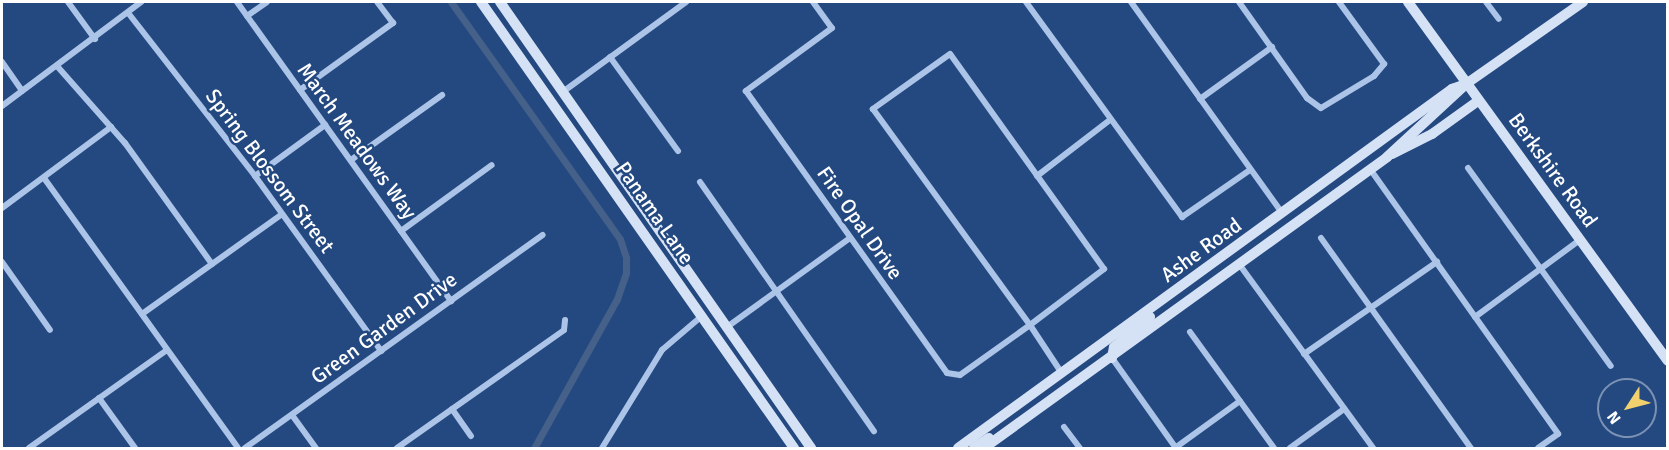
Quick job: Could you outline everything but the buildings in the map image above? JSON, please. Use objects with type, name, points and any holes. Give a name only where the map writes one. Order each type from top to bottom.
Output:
[{"type":"main road","name":"Panama Lane","points":[[482,2],[794,448]]},
{"type":"main road","name":"Panama Lane","points":[[500,2],[811,448]]},
{"type":"main road","name":"Berkshire Road","points":[[1408,2],[1668,361]]},
{"type":"main road","name":"Ashe Road","points":[[984,448],[1112,358],[1387,157],[1466,84],[1582,2]]},
{"type":"main road","points":[[524,61],[532,61],[553,90],[564,91]]},
{"type":"main road","name":"Ashe Road","points":[[958,448],[1283,214],[1452,88],[1466,84]]},
{"type":"main road","points":[[1387,157],[1432,134],[1478,100]]},
{"type":"main road","points":[[1112,358],[1114,347],[1166,299]]},
{"type":"main road","points":[[702,316],[727,327]]},
{"type":"main road","points":[[1019,423],[1025,412],[1059,387],[1061,372]]},
{"type":"main road","points":[[974,448],[1006,424],[1011,410]]},
{"type":"street","points":[[68,2],[95,39]]},
{"type":"street","points":[[2,106],[129,14],[141,2]]},
{"type":"street","name":"March Meadows Way","points":[[237,2],[451,301]]},
{"type":"street","points":[[247,16],[267,2]]},
{"type":"street","points":[[300,90],[393,23],[377,2]]},
{"type":"street","points":[[564,91],[686,2]]},
{"type":"street","name":"Fire Opal Drive","points":[[813,2],[832,28],[746,91],[947,373],[960,375],[1030,324]]},
{"type":"street","points":[[1026,2],[1182,217],[1250,170]]},
{"type":"street","points":[[1131,2],[1283,214]]},
{"type":"street","points":[[1239,2],[1315,107],[1329,107],[1384,64],[1340,2]]},
{"type":"street","points":[[1486,2],[1499,19]]},
{"type":"street","name":"Spring Blossom Street","points":[[129,14],[255,176],[381,351]]},
{"type":"street","points":[[1200,99],[1272,47]]},
{"type":"street","points":[[1030,324],[1104,269],[950,54],[873,109],[1030,324],[1061,372]]},
{"type":"street","points":[[610,57],[678,151]]},
{"type":"street","points":[[2,62],[22,91]]},
{"type":"street","points":[[57,66],[111,127],[212,264]]},
{"type":"street","points":[[351,160],[442,95]]},
{"type":"street","points":[[1037,176],[1110,120]]},
{"type":"street","points":[[255,176],[325,125]]},
{"type":"street","points":[[2,208],[111,127]]},
{"type":"street","points":[[401,231],[492,165]]},
{"type":"street","points":[[1468,168],[1611,366]]},
{"type":"street","points":[[1370,169],[1558,434],[1538,448]]},
{"type":"street","points":[[44,178],[238,448]]},
{"type":"street","points":[[700,182],[874,431]]},
{"type":"street","points":[[142,314],[282,214]]},
{"type":"street","name":"Green Garden Drive","points":[[245,448],[543,235]]},
{"type":"street","points":[[727,327],[850,238]]},
{"type":"street","points":[[1322,238],[1471,448]]},
{"type":"street","points":[[1475,317],[1580,240]]},
{"type":"street","points":[[2,262],[50,330]]},
{"type":"street","points":[[1304,354],[1437,262]]},
{"type":"street","points":[[1239,264],[1373,448]]},
{"type":"street","points":[[602,448],[662,350],[702,316]]},
{"type":"street","points":[[397,448],[564,330],[565,320]]},
{"type":"street","points":[[1190,332],[1274,448]]},
{"type":"street","points":[[31,448],[167,350]]},
{"type":"street","points":[[1112,358],[1175,448],[1240,402]]},
{"type":"street","points":[[99,398],[135,448]]},
{"type":"street","points":[[452,409],[471,436]]},
{"type":"street","points":[[1290,448],[1344,409]]},
{"type":"street","points":[[292,415],[316,448]]},
{"type":"street","points":[[1064,427],[1080,448]]},
{"type":"waterway","points":[[451,2],[620,239],[626,258],[626,273],[617,299],[534,448]]}]
